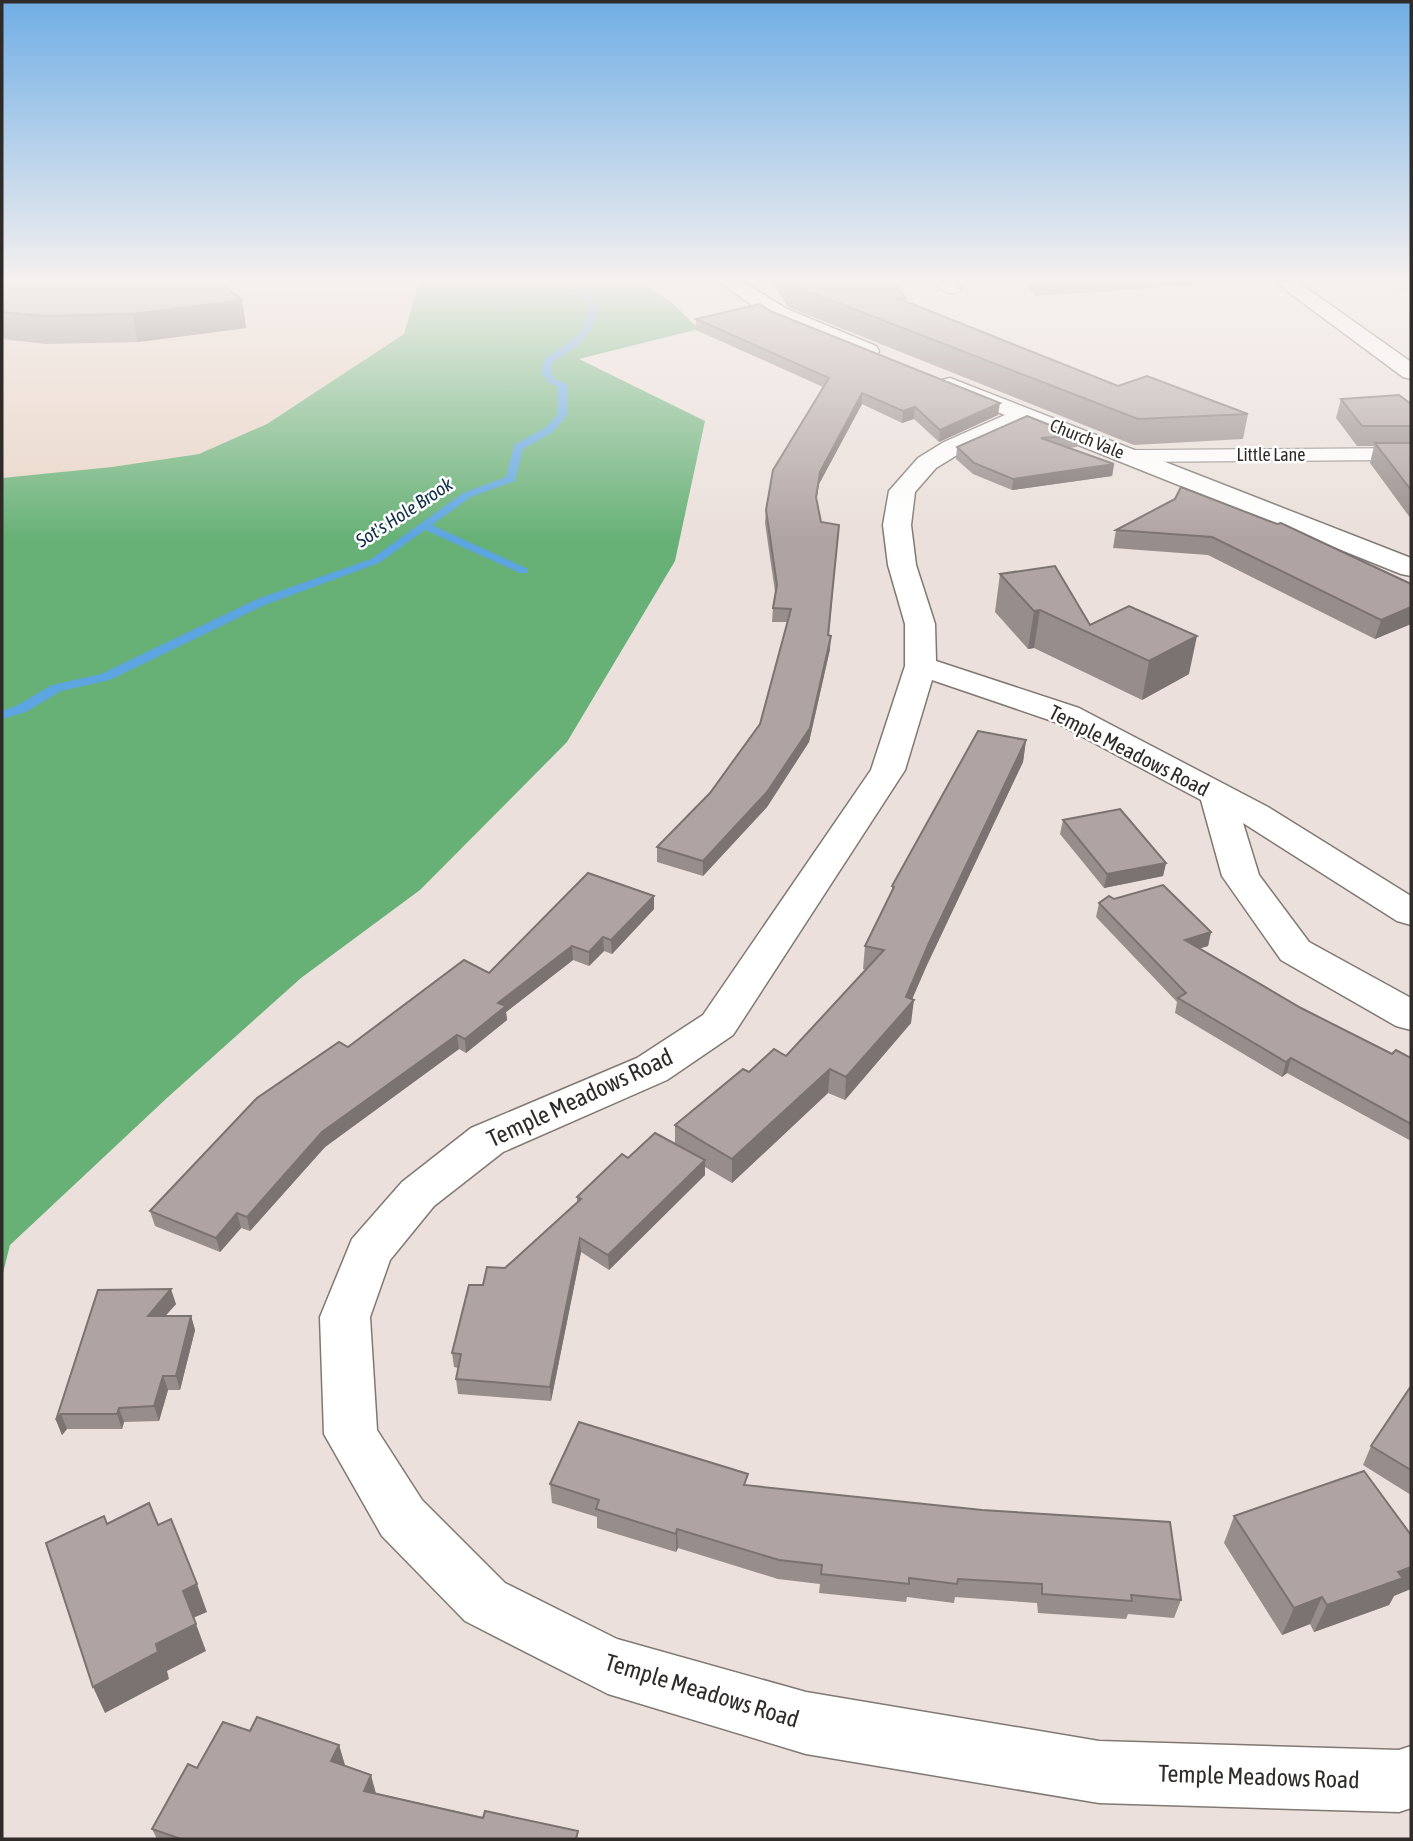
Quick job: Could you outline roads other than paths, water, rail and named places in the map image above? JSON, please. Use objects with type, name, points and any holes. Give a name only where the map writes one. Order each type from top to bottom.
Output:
[{"type":"street","name":"Church Vale","points":[[930,377],[1411,568]]},
{"type":"street","name":"Temple Meadows Road","points":[[1026,415],[953,447],[927,463],[902,491],[897,525],[902,565],[920,624],[920,666],[888,770],[718,1025],[652,1069],[487,1140],[418,1194],[369,1252],[345,1317],[351,1434],[402,1518],[485,1602],[608,1665],[806,1723],[1099,1772],[1399,1781],[1411,1777]]},
{"type":"street","name":"Temple Meadows Road","points":[[920,666],[1067,715],[1255,816],[1411,913]]},
{"type":"street","name":"Temple Meadows Road","points":[[1217,796],[1241,876],[1295,951],[1411,1016]]},
{"type":"lane","name":"Little Lane","points":[[1130,456],[1411,454]]},
{"type":"waterway","name":"Sot's Hole Brook","points":[[2,715],[21,709],[57,688],[105,677],[261,602],[375,561],[467,495],[511,479],[518,447],[549,430],[562,415],[562,384],[552,381],[546,373],[547,368]]},
{"type":"waterway","points":[[425,526],[524,571]]}]
